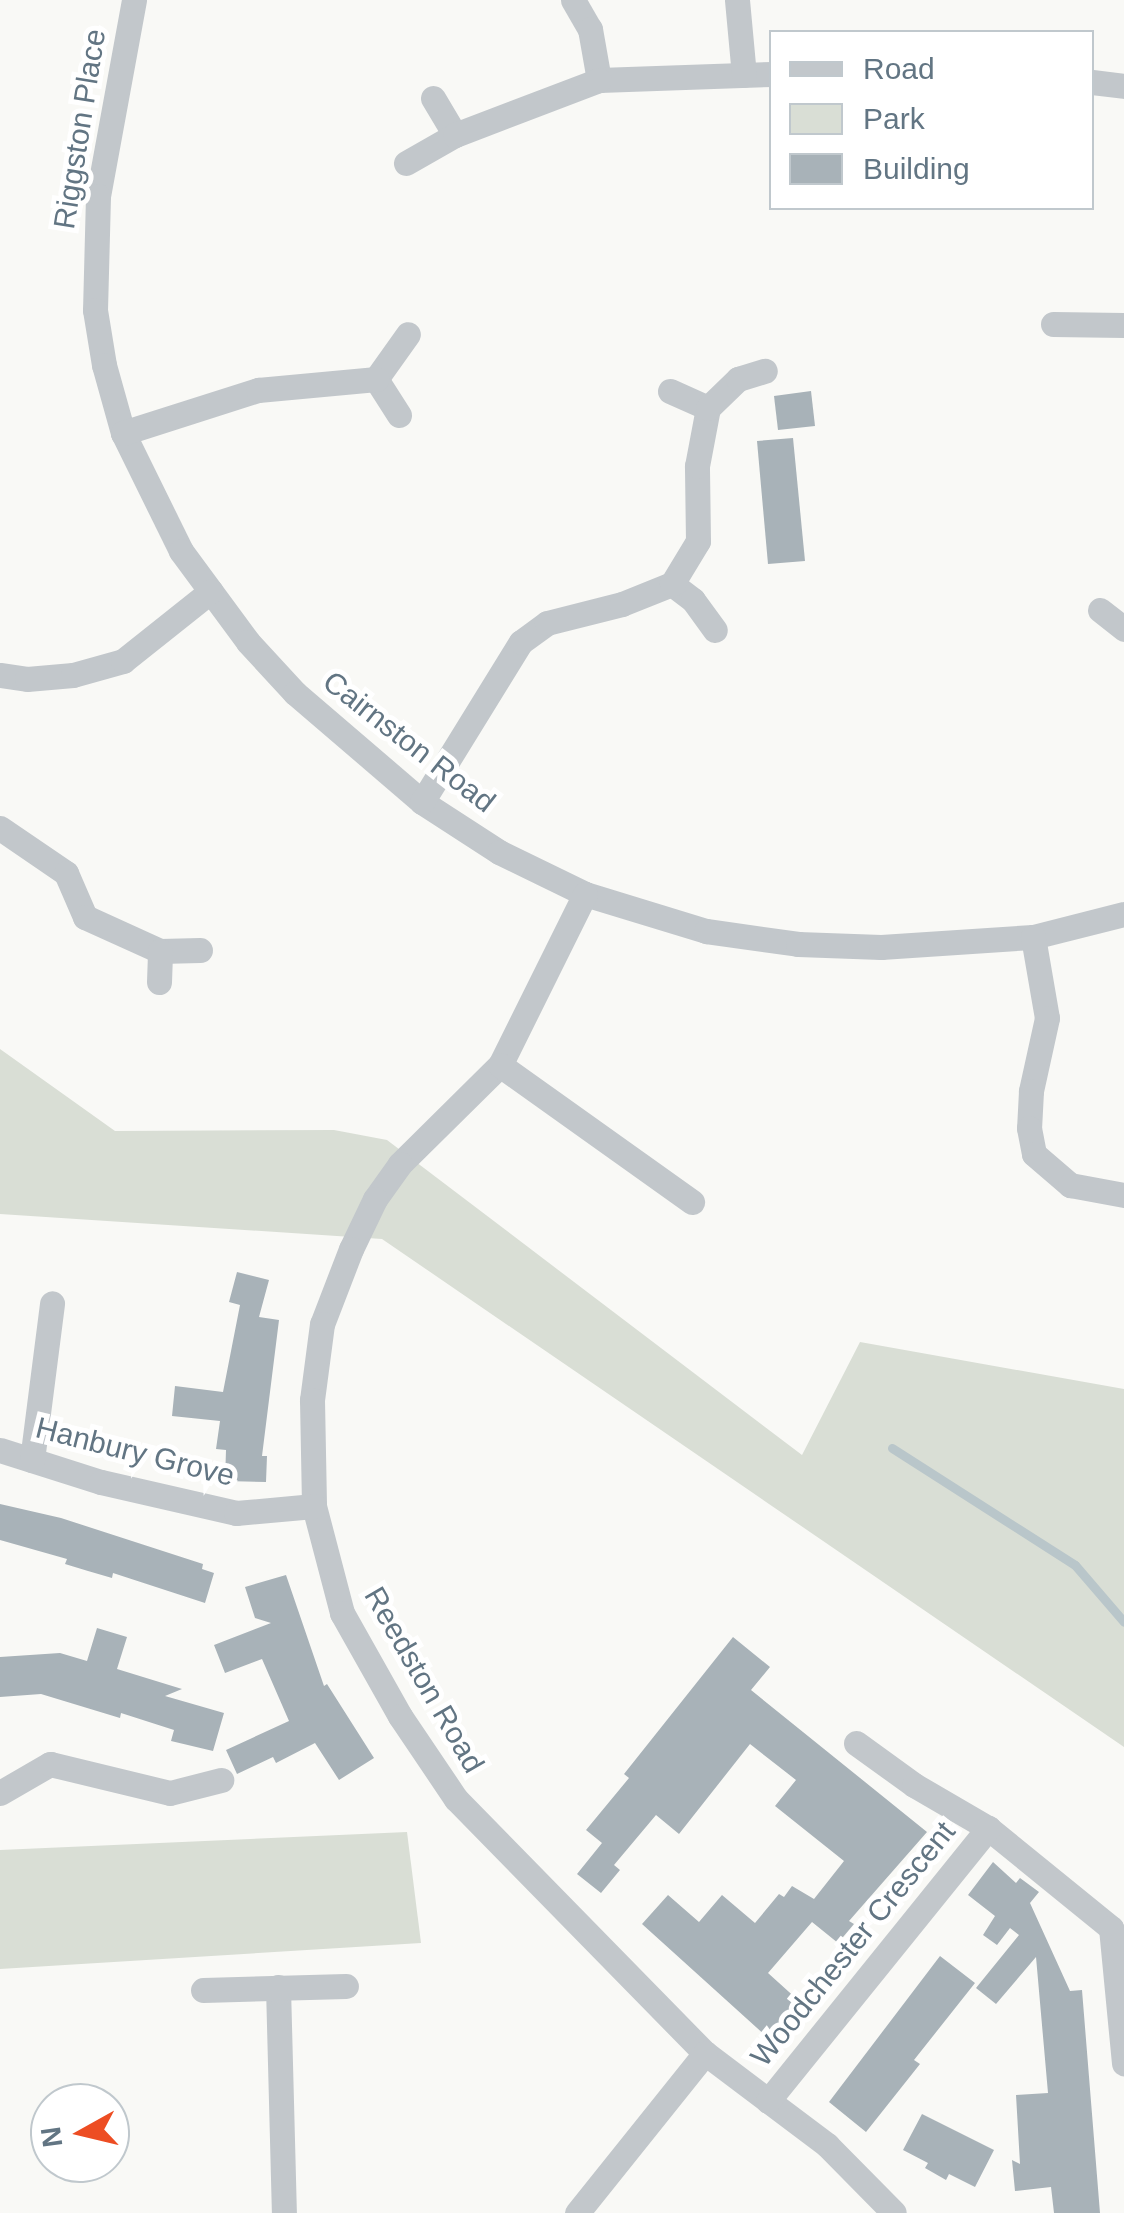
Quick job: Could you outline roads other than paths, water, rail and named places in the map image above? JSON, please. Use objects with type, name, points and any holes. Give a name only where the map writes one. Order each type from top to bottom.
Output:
[{"type":"street","name":"Riggston Place","points":[[94,268],[98,196],[110,108],[134,0]]},
{"type":"street","points":[[573,0],[590,29],[599,80]]},
{"type":"street","points":[[737,0],[744,76]]},
{"type":"street","points":[[406,163],[455,135],[599,80],[769,74]]},
{"type":"street","points":[[1094,82],[1124,86]]},
{"type":"street","points":[[433,98],[455,135]]},
{"type":"street","name":"Cairnston Road","points":[[94,268],[95,310],[104,364],[122,433],[163,518],[211,591],[295,693],[422,802],[499,852],[586,894],[706,931],[798,944],[881,946],[1033,937],[1124,914]]},
{"type":"street","points":[[1053,324],[1124,325]]},
{"type":"street","points":[[122,433],[258,390],[376,379],[408,334]]},
{"type":"street","points":[[422,802],[522,642],[547,623],[622,604],[672,584],[698,541],[698,466],[708,408],[738,379],[765,371]]},
{"type":"street","points":[[376,379],[399,415]]},
{"type":"street","points":[[670,391],[708,408]]},
{"type":"street","points":[[672,584],[693,600],[715,630]]},
{"type":"street","points":[[0,674],[26,679],[73,676],[123,662],[211,591]]},
{"type":"street","points":[[1100,610],[1124,629]]},
{"type":"street","points":[[0,828],[66,873],[85,917],[160,951],[200,950]]},
{"type":"street","name":"Reedston Road","points":[[586,894],[500,1065],[400,1164],[374,1198],[351,1249],[320,1343],[312,1400],[314,1506],[342,1613],[400,1716],[456,1799],[705,2054],[827,2145],[894,2213]]},
{"type":"street","points":[[1033,937],[1048,1018],[1030,1091],[1029,1128],[1034,1154],[1070,1186],[1124,1195]]},
{"type":"street","points":[[159,982],[160,951]]},
{"type":"street","points":[[500,1065],[692,1202]]},
{"type":"street","points":[[32,1460],[52,1304]]},
{"type":"street","name":"Hanbury Grove","points":[[0,1450],[101,1482],[236,1513],[314,1506]]},
{"type":"street","name":"Woodchester Crescent","points":[[856,1743],[914,1785],[988,1828],[1111,1928],[1124,2063]]},
{"type":"street","points":[[0,1793],[50,1764],[170,1793],[221,1780]]},
{"type":"street","name":"Woodchester Crescent","points":[[768,2101],[988,1828]]},
{"type":"street","points":[[203,1990],[346,1986]]},
{"type":"street","points":[[278,1987],[284,2213]]},
{"type":"street","points":[[577,2213],[705,2054]]},
{"type":"waterway","points":[[892,1448],[1075,1565],[1124,1622]]}]
